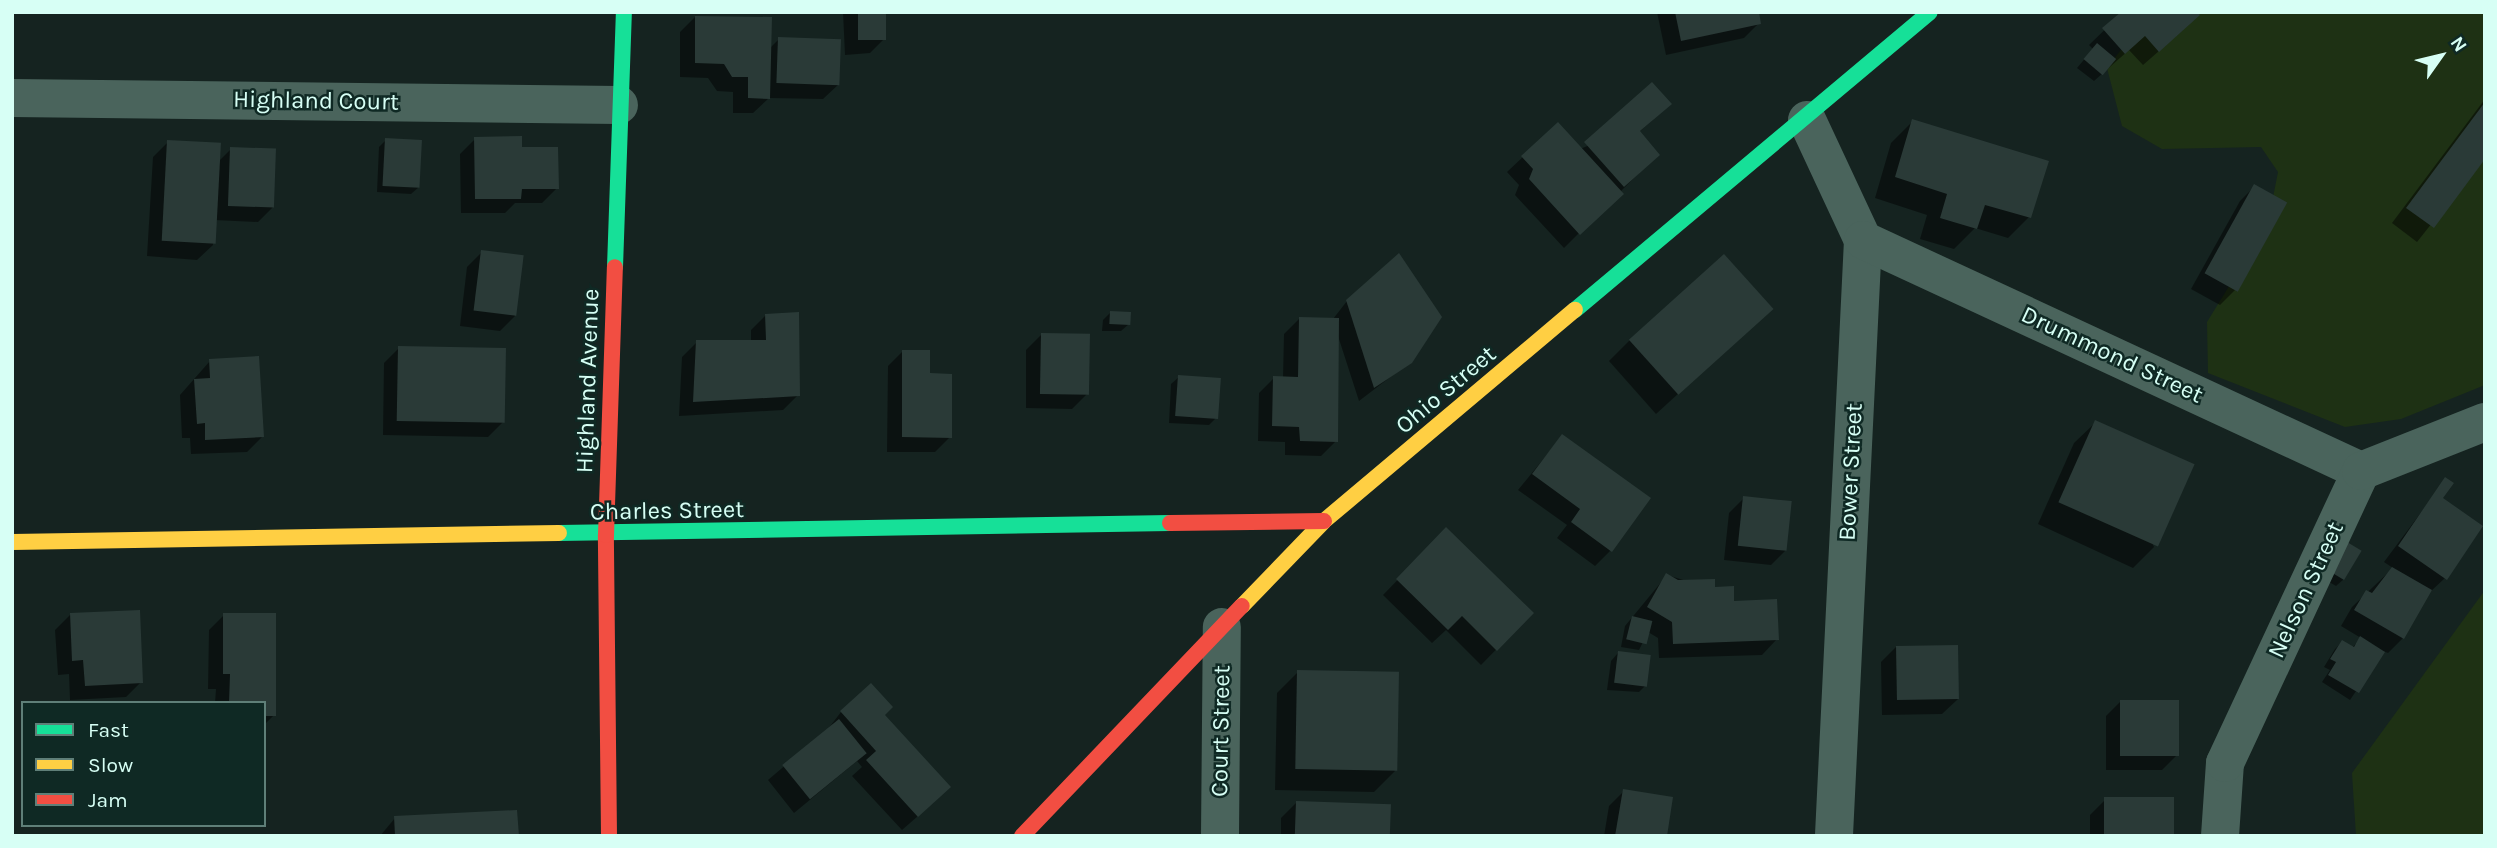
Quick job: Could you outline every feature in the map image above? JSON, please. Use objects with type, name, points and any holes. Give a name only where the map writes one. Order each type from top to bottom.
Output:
[{"type":"street","name":"Highland Avenue","points":[[609,836],[606,535],[624,12]]},
{"type":"street","name":"Ohio Street","points":[[1022,836],[1324,521],[1807,120],[1930,12]]},
{"type":"street","name":"Highland Court","points":[[12,97],[619,105]]},
{"type":"street","name":"Bower Street","points":[[1807,120],[1863,240],[1834,836]]},
{"type":"street","name":"Drummond Street","points":[[1863,240],[2361,471]]},
{"type":"street","points":[[2361,471],[2485,422]]},
{"type":"street","name":"Nelson Street","points":[[2220,836],[2225,762],[2361,471]]},
{"type":"street","name":"Charles Street","points":[[12,542],[606,535],[1324,521]]},
{"type":"street","name":"Court Street","points":[[1220,836],[1222,627]]},
{"type":"green space","points":[[2150,12],[2485,12],[2485,385],[2401,419],[2345,427],[2208,373],[2207,322],[2268,223],[2278,172],[2261,147],[2162,149],[2122,126],[2107,68]]},
{"type":"green space","points":[[2485,590],[2485,836],[2356,836],[2352,773]]},
{"type":"building","points":[[858,12],[886,12],[886,40],[858,40]]},
{"type":"building","points":[[1675,12],[1759,12],[1761,24],[1681,41]]},
{"type":"building","points":[[2121,12],[2197,12],[2200,15],[2159,52],[2145,36],[2125,54],[2102,28]]},
{"type":"building","points":[[695,16],[772,17],[770,99],[748,98],[748,77],[732,77],[724,64],[695,63]]},
{"type":"building","points":[[778,37],[841,39],[839,85],[776,83]]},
{"type":"building","points":[[2097,43],[2116,59],[2103,75],[2084,59]]},
{"type":"building","points":[[1652,82],[1672,104],[1640,131],[1660,155],[1624,187],[1584,142]]},
{"type":"building","points":[[2485,102],[2485,159],[2434,228],[2406,208]]},
{"type":"building","points":[[1912,119],[2049,161],[2031,218],[1985,205],[1977,229],[1940,218],[1947,194],[1895,177]]},
{"type":"building","points":[[1558,122],[1624,194],[1580,235],[1529,179],[1533,169],[1521,156]]},
{"type":"building","points":[[522,136],[522,147],[558,147],[559,189],[522,189],[521,199],[475,199],[474,137]]},
{"type":"building","points":[[385,138],[422,140],[419,188],[382,186]]},
{"type":"building","points":[[167,140],[221,143],[216,244],[162,241]]},
{"type":"building","points":[[230,147],[276,149],[274,208],[228,206]]},
{"type":"building","points":[[2254,184],[2287,202],[2238,292],[2205,273]]},
{"type":"building","points":[[481,250],[524,255],[516,316],[474,311]]},
{"type":"building","points":[[1399,253],[1442,317],[1412,363],[1374,388],[1346,300]]},
{"type":"building","points":[[1724,254],[1774,309],[1678,395],[1629,340]]},
{"type":"building","points":[[1110,311],[1131,312],[1130,325],[1109,324]]},
{"type":"building","points":[[799,312],[800,396],[693,402],[696,340],[766,340],[765,314]]},
{"type":"building","points":[[1299,317],[1339,318],[1338,442],[1300,441],[1299,427],[1272,426],[1273,376],[1298,377]]},
{"type":"building","points":[[1041,333],[1090,334],[1089,395],[1040,394]]},
{"type":"building","points":[[398,346],[506,348],[505,423],[397,421]]},
{"type":"building","points":[[902,350],[930,350],[930,373],[952,374],[952,438],[902,437]]},
{"type":"building","points":[[259,356],[264,437],[205,440],[205,423],[197,424],[194,379],[210,378],[209,359]]},
{"type":"building","points":[[1178,375],[1221,378],[1218,419],[1175,416]]},
{"type":"building","points":[[2095,420],[2195,464],[2158,547],[2058,502]]},
{"type":"building","points":[[1562,434],[1651,498],[1612,552],[1571,522],[1580,509],[1532,474]]},
{"type":"building","points":[[2445,477],[2454,483],[2443,498],[2483,526],[2447,580],[2398,546]]},
{"type":"building","points":[[1743,496],[1792,501],[1787,551],[1738,546]]},
{"type":"building","points":[[1446,527],[1534,613],[1497,651],[1462,616],[1448,630],[1396,579]]},
{"type":"building","points":[[2347,542],[2362,551],[2344,580],[2329,571]]},
{"type":"building","points":[[2392,567],[2432,590],[2404,639],[2354,610],[2366,590],[2372,593]]},
{"type":"building","points":[[1666,573],[1678,580],[1715,579],[1715,587],[1734,586],[1734,601],[1777,599],[1779,640],[1673,644],[1672,622],[1647,607]]},
{"type":"building","points":[[140,610],[143,683],[85,686],[83,660],[72,661],[70,613]]},
{"type":"building","points":[[223,613],[276,613],[276,716],[266,716],[266,701],[229,701],[230,674],[223,674]]},
{"type":"building","points":[[1632,616],[1652,621],[1647,644],[1626,639]]},
{"type":"building","points":[[2360,636],[2385,652],[2359,693],[2328,675],[2336,662],[2330,659],[2342,640],[2354,647]]},
{"type":"building","points":[[1958,645],[1959,699],[1897,700],[1896,646]]},
{"type":"building","points":[[1618,651],[1651,655],[1647,687],[1614,683]]},
{"type":"building","points":[[1297,670],[1399,672],[1397,771],[1295,769]]},
{"type":"building","points":[[871,683],[893,707],[885,715],[951,787],[918,817],[866,760],[876,751],[840,711]]},
{"type":"building","points":[[2120,700],[2179,700],[2179,756],[2120,756]]},
{"type":"building","points":[[839,719],[867,753],[810,799],[782,765]]},
{"type":"building","points":[[1623,789],[1673,797],[1667,836],[1615,836]]},
{"type":"building","points":[[2104,797],[2174,797],[2174,836],[2104,836]]},
{"type":"building","points":[[1296,801],[1391,804],[1390,836],[1295,836]]},
{"type":"building","points":[[517,810],[519,836],[395,836],[394,816]]},
{"type":"traffic: fast","points":[[615,267],[624,12]]},
{"type":"traffic: fast","points":[[1575,310],[1930,12]]},
{"type":"traffic: fast","points":[[559,533],[1170,523]]},
{"type":"traffic: slow","points":[[1242,606],[1324,521],[1575,310]]},
{"type":"traffic: slow","points":[[12,542],[559,533]]},
{"type":"traffic: jam","points":[[609,836],[606,535],[615,267]]},
{"type":"traffic: jam","points":[[1170,523],[1324,521]]},
{"type":"traffic: jam","points":[[1022,836],[1242,606]]}]
